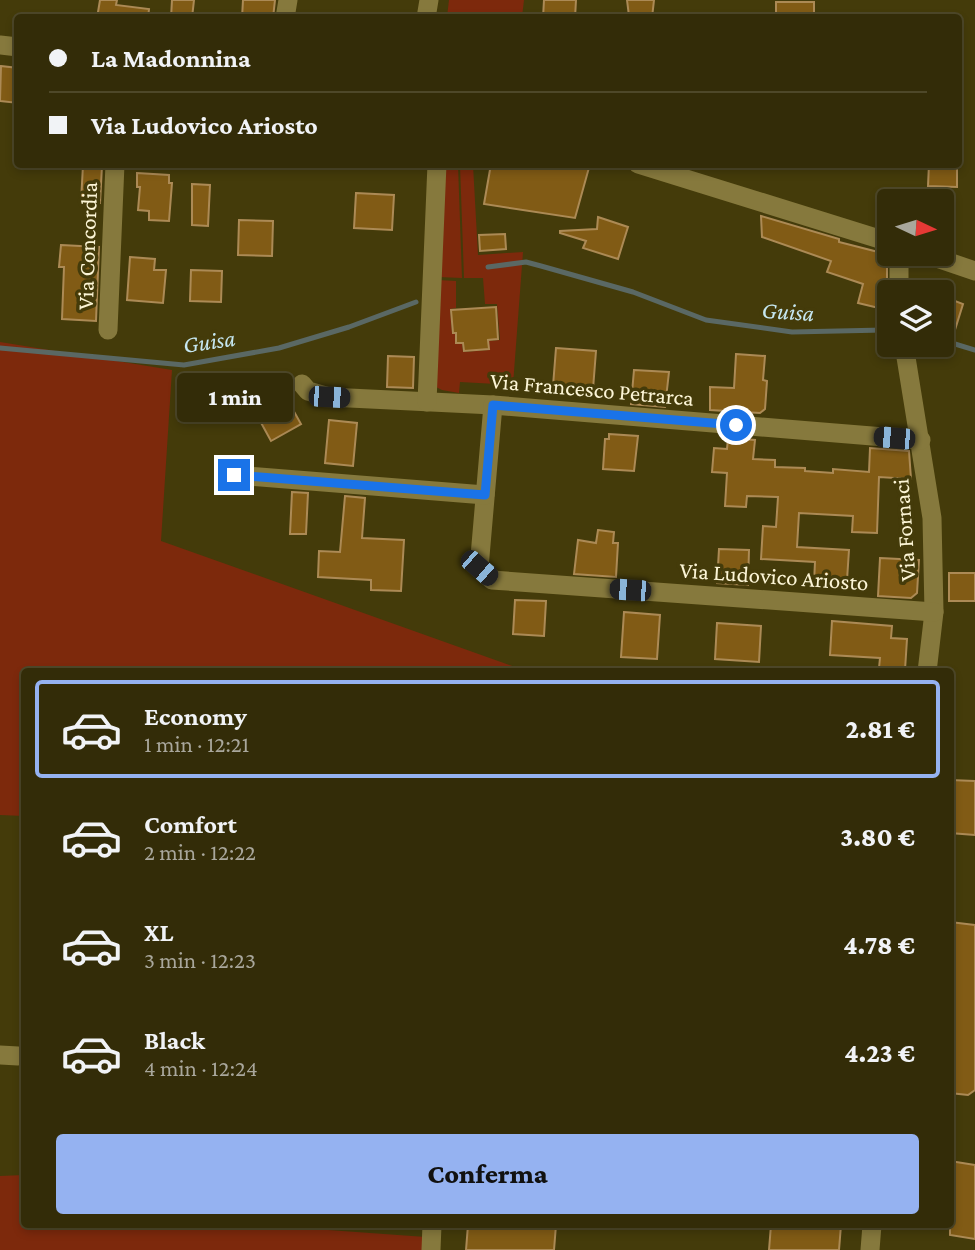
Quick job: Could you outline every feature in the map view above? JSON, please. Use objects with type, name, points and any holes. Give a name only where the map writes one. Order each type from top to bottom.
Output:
[{"type":"street","name":"Via Concordia","points":[[108,330],[115,168]]},
{"type":"street","points":[[427,402],[437,168]]},
{"type":"street","points":[[651,168],[877,238]]},
{"type":"street","points":[[954,264],[975,271]]},
{"type":"street","name":"Via Fornaci","points":[[906,357],[932,518],[934,612],[927,668]]},
{"type":"street","name":"Via Francesco Petrarca","points":[[302,384],[308,391],[329,397],[493,405],[921,440]]},
{"type":"street","name":"Via Ludovico Ariosto","points":[[493,405],[479,568],[492,580],[934,612]]},
{"type":"street","points":[[234,475],[485,495]]},
{"type":"street","points":[[431,1250],[432,1228]]},
{"type":"street","points":[[870,1250],[872,1228]]},
{"type":"shaded area","points":[[449,0],[524,0],[522,14],[447,14]]},
{"type":"shaded area","points":[[443,168],[458,168],[462,278],[438,277]]},
{"type":"shaded area","points":[[460,168],[473,168],[478,255],[523,252],[513,385],[460,382],[459,393],[436,387],[438,280],[456,281],[456,308],[450,309],[452,333],[455,334],[456,344],[462,344],[463,352],[489,350],[489,341],[500,340],[497,304],[485,304],[483,278],[464,278]]},
{"type":"shaded area","points":[[0,342],[172,370],[161,541],[518,668],[21,668],[21,816],[0,815]]},
{"type":"shaded area","points":[[21,1175],[21,1228],[300,1228],[426,1237],[426,1250],[0,1250],[0,1176]]},
{"type":"building","points":[[100,0],[117,0],[116,5],[149,9],[148,14],[98,14]]},
{"type":"building","points":[[172,0],[194,0],[192,14],[171,14]]},
{"type":"building","points":[[243,0],[275,0],[273,14],[242,14]]},
{"type":"building","points":[[544,0],[576,0],[575,14],[543,14]]},
{"type":"building","points":[[627,0],[654,0],[652,14],[629,14]]},
{"type":"building","points":[[776,2],[814,2],[814,14],[776,14]]},
{"type":"building","points":[[1,66],[14,68],[14,103],[0,101]]},
{"type":"building","points":[[83,168],[102,168],[100,203],[81,202]]},
{"type":"building","points":[[490,168],[589,168],[575,218],[484,204]]},
{"type":"building","points":[[929,168],[957,168],[957,187],[928,186]]},
{"type":"building","points":[[137,173],[169,175],[169,183],[172,183],[169,221],[149,220],[149,211],[138,210],[140,187],[137,187]]},
{"type":"building","points":[[192,184],[210,185],[208,226],[192,225]]},
{"type":"building","points":[[356,193],[394,195],[392,230],[354,228]]},
{"type":"building","points":[[761,216],[877,252],[877,266],[887,266],[887,280],[877,280],[877,308],[858,303],[863,284],[827,272],[831,261],[762,237]]},
{"type":"building","points":[[598,217],[628,227],[618,259],[583,248],[586,241],[560,233],[597,229]]},
{"type":"building","points":[[239,220],[273,221],[272,256],[238,255]]},
{"type":"building","points":[[505,234],[506,249],[480,251],[479,235]]},
{"type":"building","points":[[61,245],[99,247],[96,321],[62,319],[64,267],[59,267]]},
{"type":"building","points":[[130,257],[155,259],[154,270],[166,270],[163,303],[127,300]]},
{"type":"building","points":[[191,270],[222,271],[221,302],[190,301]]},
{"type":"building","points":[[954,301],[963,304],[954,333]]},
{"type":"building","points":[[496,307],[498,339],[488,340],[489,349],[464,351],[463,343],[456,343],[451,310]]},
{"type":"building","points":[[556,348],[596,351],[593,389],[553,386]]},
{"type":"building","points":[[736,354],[765,356],[765,409],[760,413],[710,410],[710,387],[734,388]]},
{"type":"building","points":[[388,356],[414,357],[413,388],[387,387]]},
{"type":"building","points":[[634,370],[669,372],[665,407],[631,404]]},
{"type":"building","points":[[277,381],[301,424],[271,441],[247,397]]},
{"type":"building","points":[[329,420],[357,423],[353,466],[325,463]]},
{"type":"building","points":[[609,434],[638,436],[634,471],[603,469],[605,439],[609,439]]},
{"type":"building","points":[[728,438],[755,440],[753,459],[775,460],[775,467],[805,468],[805,471],[833,473],[833,469],[869,472],[870,448],[909,451],[911,479],[879,477],[877,533],[852,532],[853,516],[799,513],[797,547],[849,550],[847,580],[828,579],[828,583],[814,583],[815,562],[761,559],[763,526],[776,527],[778,497],[747,496],[746,507],[725,506],[727,473],[712,472],[714,448],[727,449]]},
{"type":"building","points":[[292,492],[308,493],[306,534],[290,534]]},
{"type":"building","points":[[345,496],[365,498],[362,538],[404,540],[401,591],[371,590],[371,580],[318,577],[319,551],[340,552]]},
{"type":"building","points":[[598,530],[614,532],[613,543],[618,543],[616,577],[574,574],[578,540],[596,543]]},
{"type":"building","points":[[719,549],[749,550],[748,585],[717,583]]},
{"type":"building","points":[[880,558],[919,560],[917,593],[911,598],[878,596]]},
{"type":"building","points":[[949,573],[975,573],[975,601],[949,601]]},
{"type":"building","points":[[515,600],[546,601],[544,636],[513,634]]},
{"type":"building","points":[[624,612],[660,615],[657,659],[621,657]]},
{"type":"building","points":[[832,621],[892,626],[891,638],[907,639],[905,668],[879,668],[880,658],[830,655]]},
{"type":"building","points":[[717,623],[761,626],[759,662],[715,659]]},
{"type":"building","points":[[954,780],[975,781],[975,835],[954,833]]},
{"type":"building","points":[[954,922],[975,925],[975,1090],[968,1095],[954,1093]]},
{"type":"building","points":[[954,1162],[975,1165],[975,1239],[950,1235],[950,1228],[954,1228]]},
{"type":"building","points":[[468,1228],[556,1228],[554,1250],[466,1250]]},
{"type":"building","points":[[771,1228],[841,1228],[839,1250],[769,1250]]},
{"type":"waterway","name":"Guisa","points":[[488,267],[526,262],[633,292],[706,320],[792,332],[877,330]]},
{"type":"waterway","name":"Guisa","points":[[0,348],[184,365],[279,348],[349,327],[416,302]]},
{"type":"waterway","name":"Guisa","points":[[954,344],[975,350]]},
{"type":"route","points":[[234,475],[485,495],[493,405],[736,425]]}]
